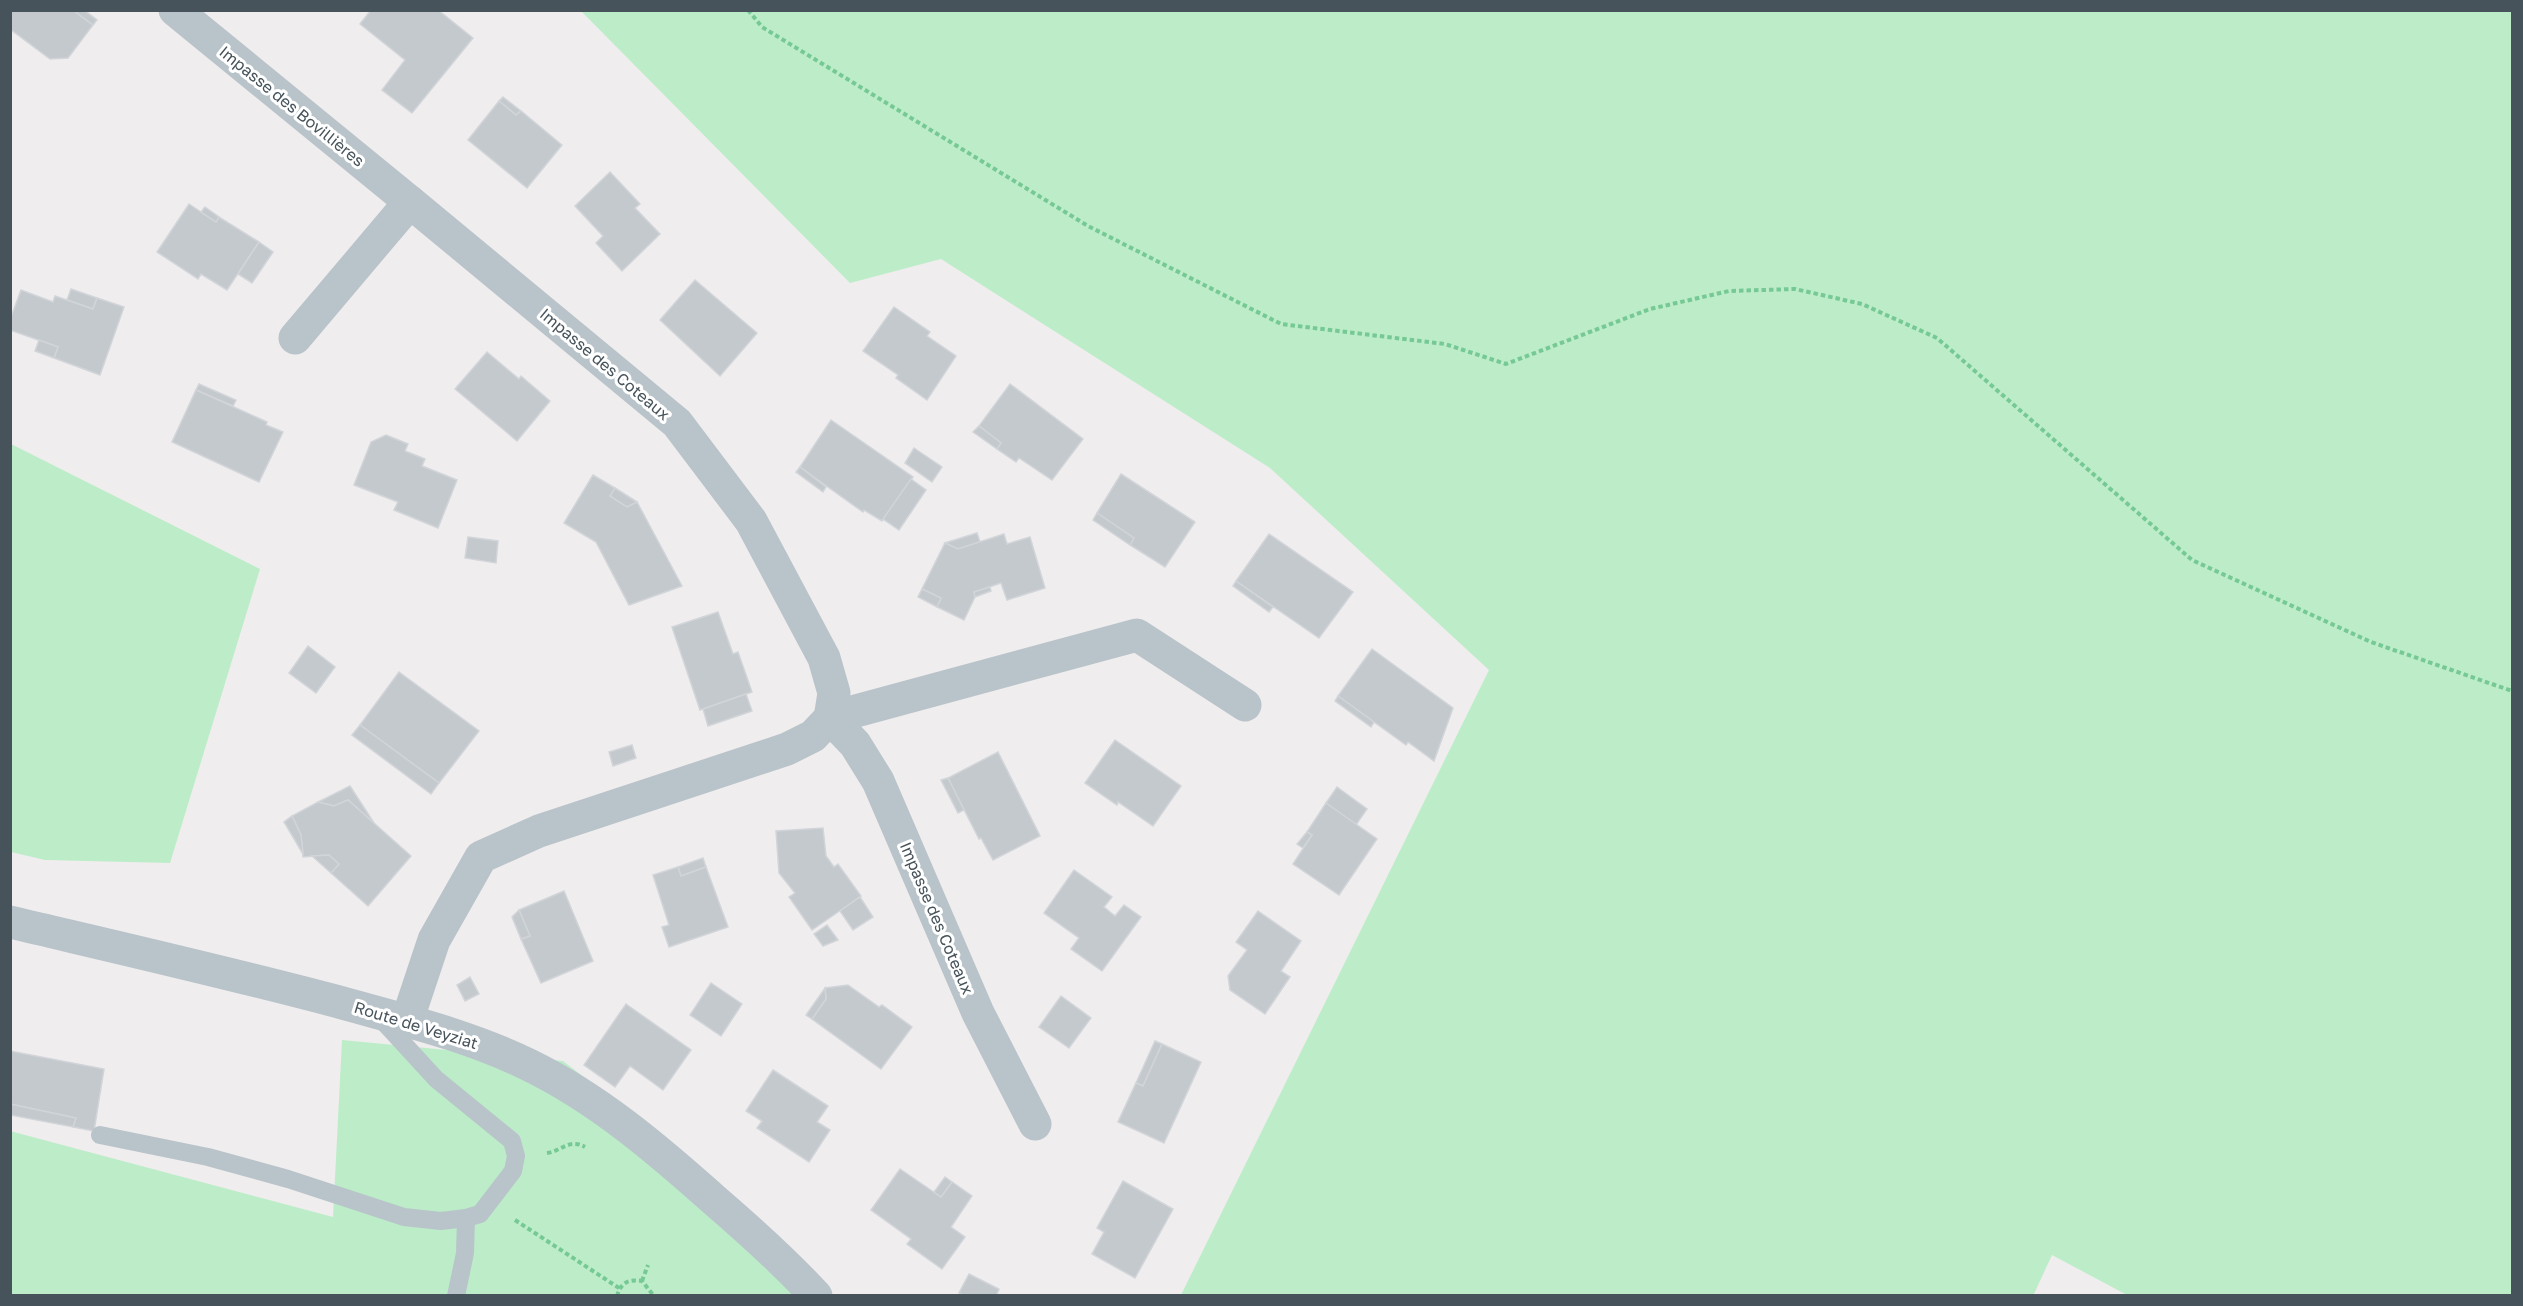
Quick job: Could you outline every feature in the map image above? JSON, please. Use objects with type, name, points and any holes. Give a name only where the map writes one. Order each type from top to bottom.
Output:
[{"type":"street","name":"Impasse des Bovillières","points":[[175,10],[410,202]]},
{"type":"street","points":[[295,338],[410,202]]},
{"type":"street","name":"Impasse des Coteaux","points":[[410,202],[677,423],[751,521],[824,658],[834,693],[830,718],[855,744],[878,781],[978,1013],[1035,1124]]},
{"type":"street","points":[[407,1021],[434,940],[481,856],[538,831],[787,749],[813,736],[830,718],[1137,635],[1245,705]]},
{"type":"street","name":"Route de Veyziat","points":[[10,922],[247,978],[407,1021],[478,1043],[530,1065],[600,1107],[670,1161],[783,1260],[816,1296]]},
{"type":"lane","points":[[100,1135],[208,1157],[288,1179],[404,1217],[441,1221],[480,1214],[513,1171],[516,1156],[512,1141],[436,1079],[374,1012]]},
{"type":"lane","points":[[456,1296],[465,1253],[466,1218]]},
{"type":"path","points":[[748,10],[762,27],[1088,226],[1281,324],[1445,344],[1506,364],[1650,309],[1728,291],[1796,289],[1862,304],[1937,338],[2192,560],[2371,642],[2512,691]]},
{"type":"path","points":[[552,1152],[568,1144],[577,1143],[589,1149]]},
{"type":"path","points":[[520,1224],[620,1288]]},
{"type":"path","points":[[642,1281],[648,1265]]},
{"type":"path","points":[[617,1296],[620,1288],[627,1281],[642,1281]]},
{"type":"path","points":[[642,1281],[654,1296]]},
{"type":"green space","points":[[581,11],[2512,11],[2512,1295],[2127,1295],[2052,1255],[2033,1296],[1181,1295],[1489,670],[1270,468],[941,259],[850,283]]},
{"type":"green space","points":[[11,444],[260,569],[170,863],[45,860],[11,852]]},
{"type":"green space","points":[[342,1040],[563,1061],[719,1182],[824,1295],[11,1295],[10,1131],[333,1217]]},
{"type":"building","points":[[10,10],[73,10],[93,25],[68,58],[50,59],[10,29]]},
{"type":"building","points":[[73,10],[84,10],[97,20],[93,25]]},
{"type":"building","points":[[371,10],[438,10],[473,38],[412,113],[382,90],[405,60],[360,24]]},
{"type":"building","points":[[503,97],[521,111],[516,115],[499,101]]},
{"type":"building","points":[[499,101],[516,115],[521,111],[562,145],[527,188],[468,140]]},
{"type":"building","points":[[610,172],[640,204],[635,208],[660,234],[622,271],[596,243],[603,236],[575,206]]},
{"type":"building","points":[[189,204],[216,222],[219,217],[259,242],[227,290],[201,274],[198,279],[157,252]]},
{"type":"building","points":[[205,207],[219,217],[216,222],[201,212]]},
{"type":"building","points":[[259,242],[273,252],[252,283],[238,274]]},
{"type":"building","points":[[695,280],[757,333],[720,376],[660,320]]},
{"type":"building","points":[[71,289],[97,298],[93,309],[67,300]]},
{"type":"building","points":[[21,290],[53,302],[55,296],[93,309],[97,298],[124,307],[100,375],[54,358],[58,347],[10,330],[10,320]]},
{"type":"building","points":[[894,307],[930,332],[927,336],[956,356],[927,400],[896,378],[898,375],[863,351]]},
{"type":"building","points":[[39,340],[58,347],[54,358],[35,351]]},
{"type":"building","points":[[487,352],[519,379],[521,376],[550,401],[517,441],[455,389]]},
{"type":"building","points":[[199,384],[236,400],[233,406],[196,390]]},
{"type":"building","points":[[1010,384],[1083,439],[1052,480],[1019,458],[1016,462],[997,449],[1001,443],[979,426]]},
{"type":"building","points":[[196,390],[267,422],[266,425],[283,432],[259,482],[172,442]]},
{"type":"building","points":[[831,420],[913,477],[882,521],[864,510],[863,512],[800,467]]},
{"type":"building","points":[[979,426],[1001,443],[997,449],[973,432]]},
{"type":"building","points":[[386,435],[408,444],[405,451],[425,459],[422,466],[457,480],[438,528],[394,510],[398,502],[354,485],[371,442]]},
{"type":"building","points":[[914,448],[942,467],[932,482],[905,463]]},
{"type":"building","points":[[800,467],[826,487],[823,492],[796,472]]},
{"type":"building","points":[[1121,474],[1195,522],[1165,567],[1130,545],[1134,538],[1097,513]]},
{"type":"building","points":[[593,475],[615,488],[610,496],[627,507],[637,502],[682,586],[629,605],[596,542],[564,523]]},
{"type":"building","points":[[911,479],[926,490],[899,530],[883,519]]},
{"type":"building","points":[[615,488],[637,502],[627,507],[610,496]]},
{"type":"building","points":[[1097,513],[1134,538],[1130,545],[1093,520]]},
{"type":"building","points":[[977,533],[980,542],[958,549],[945,543]]},
{"type":"building","points":[[1004,534],[1007,544],[1030,537],[1045,588],[1007,600],[1001,583],[974,592],[975,597],[964,620],[937,607],[941,598],[922,589],[945,543],[958,549]]},
{"type":"building","points":[[1269,534],[1353,592],[1319,638],[1236,581]]},
{"type":"building","points":[[468,537],[498,541],[496,563],[465,558]]},
{"type":"building","points":[[1236,581],[1273,607],[1269,612],[1233,586]]},
{"type":"building","points":[[990,587],[991,591],[975,597],[974,592]]},
{"type":"building","points":[[922,589],[941,598],[937,607],[918,597]]},
{"type":"building","points":[[718,612],[733,654],[738,652],[752,692],[700,710],[672,627]]},
{"type":"building","points":[[308,646],[335,667],[316,693],[289,673]]},
{"type":"building","points":[[1372,649],[1453,708],[1434,761],[1408,742],[1406,745],[1338,696]]},
{"type":"building","points":[[399,672],[479,731],[439,783],[360,725]]},
{"type":"building","points":[[746,694],[752,711],[708,726],[703,709]]},
{"type":"building","points":[[1338,696],[1374,722],[1371,727],[1335,701]]},
{"type":"building","points":[[360,725],[439,783],[431,794],[352,735]]},
{"type":"building","points":[[1115,740],[1181,786],[1153,826],[1085,783]]},
{"type":"building","points":[[632,745],[636,758],[613,766],[609,752]]},
{"type":"building","points":[[998,752],[1040,836],[993,860],[981,838],[979,839],[948,778]]},
{"type":"building","points":[[948,778],[964,810],[958,813],[941,780]]},
{"type":"building","points":[[350,786],[374,823],[348,800],[334,806],[318,802]]},
{"type":"building","points":[[1337,787],[1367,809],[1356,825],[1326,803]]},
{"type":"building","points":[[348,800],[411,856],[368,906],[331,873],[339,864],[329,855],[303,857],[301,835],[292,816],[318,802],[334,806]]},
{"type":"building","points":[[1326,803],[1377,839],[1339,895],[1293,864],[1312,835],[1307,832]]},
{"type":"building","points":[[292,816],[301,835],[303,854],[284,822]]},
{"type":"building","points":[[823,828],[826,856],[834,867],[838,864],[861,896],[812,930],[789,897],[795,893],[779,873],[776,831]]},
{"type":"building","points":[[1307,832],[1312,835],[1303,848],[1297,844]]},
{"type":"building","points":[[329,855],[339,864],[331,873],[312,856]]},
{"type":"building","points":[[703,858],[706,867],[681,876],[678,867]]},
{"type":"building","points":[[678,867],[681,876],[706,867],[728,927],[669,947],[662,927],[669,925],[653,875]]},
{"type":"building","points":[[1074,870],[1112,897],[1104,907],[1115,916],[1124,905],[1141,917],[1102,971],[1071,949],[1079,938],[1044,913]]},
{"type":"building","points":[[564,891],[593,961],[541,983],[521,939],[530,936],[519,910]]},
{"type":"building","points":[[860,897],[873,917],[853,930],[840,911]]},
{"type":"building","points":[[519,910],[530,936],[521,939],[512,917]]},
{"type":"building","points":[[1258,911],[1301,941],[1281,971],[1290,977],[1265,1014],[1230,990],[1228,976],[1247,950],[1236,942]]},
{"type":"building","points":[[827,925],[838,940],[823,946],[814,934]]},
{"type":"building","points":[[470,977],[479,994],[465,1001],[457,985]]},
{"type":"building","points":[[711,983],[742,1004],[721,1036],[690,1015]]},
{"type":"building","points":[[848,985],[879,1007],[882,1005],[912,1027],[881,1069],[812,1019],[826,999],[825,988]]},
{"type":"building","points":[[825,988],[826,999],[812,1019],[806,1015]]},
{"type":"building","points":[[1061,996],[1091,1018],[1069,1048],[1039,1027]]},
{"type":"building","points":[[626,1004],[691,1050],[663,1090],[630,1066],[615,1087],[584,1065]]},
{"type":"building","points":[[1155,1041],[1162,1044],[1143,1086],[1136,1083]]},
{"type":"building","points":[[1162,1044],[1201,1062],[1164,1143],[1118,1122],[1136,1083],[1143,1086]]},
{"type":"building","points":[[10,1051],[104,1069],[94,1131],[73,1127],[76,1118],[10,1104]]},
{"type":"building","points":[[773,1070],[828,1106],[817,1122],[830,1130],[809,1162],[757,1128],[762,1121],[746,1111]]},
{"type":"building","points":[[10,1104],[76,1118],[73,1127],[10,1115]]},
{"type":"building","points":[[900,1169],[941,1197],[952,1182],[972,1196],[951,1227],[965,1237],[942,1269],[907,1244],[911,1239],[871,1210]]},
{"type":"building","points":[[945,1177],[952,1182],[941,1197],[934,1192]]},
{"type":"building","points":[[1123,1181],[1173,1209],[1135,1278],[1092,1254],[1104,1232],[1097,1228]]},
{"type":"building","points":[[969,1274],[999,1289],[996,1296],[964,1296],[959,1293]]}]
